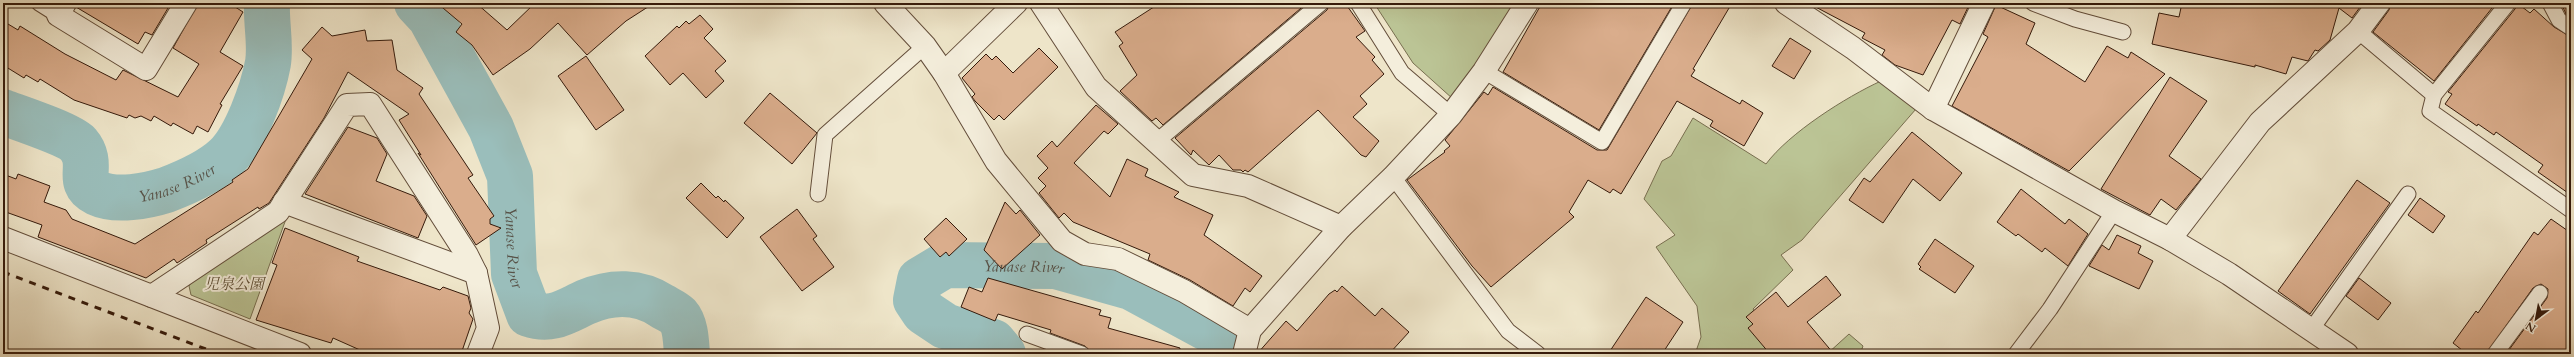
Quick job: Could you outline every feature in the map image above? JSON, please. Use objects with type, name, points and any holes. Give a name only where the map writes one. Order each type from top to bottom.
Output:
[{"type":"street","points":[[62,9],[146,68],[186,3]]},
{"type":"street","points":[[885,3],[925,46],[944,73],[996,161],[1062,242],[1086,254],[1118,259],[1184,291],[1247,343],[1341,227],[1393,177],[1451,115],[1484,71],[1527,3]]},
{"type":"street","points":[[944,73],[1016,3]]},
{"type":"street","points":[[1041,3],[1096,87],[1193,175],[1248,186],[1341,227]]},
{"type":"street","points":[[1786,3],[1853,48],[1933,109],[2229,274],[2347,354]]},
{"type":"street","points":[[1933,109],[1984,3]]},
{"type":"street","points":[[2170,240],[2260,122],[2358,31],[2379,3]]},
{"type":"street","points":[[152,296],[278,212],[347,105],[370,104],[467,255],[476,273],[488,328],[478,354]]},
{"type":"street","points":[[284,202],[476,273]]},
{"type":"street","points":[[3,238],[300,354]]},
{"type":"lane","points":[[39,3],[62,9]]},
{"type":"lane","points":[[1156,142],[1321,3]]},
{"type":"lane","points":[[1358,3],[1402,73],[1451,115]]},
{"type":"lane","points":[[1484,71],[1602,142],[1684,3]]},
{"type":"lane","points":[[2033,3],[2075,19],[2123,32]]},
{"type":"lane","points":[[2508,3],[2434,95],[2430,112],[2571,210]]},
{"type":"lane","points":[[2550,3],[2559,20],[2571,28]]},
{"type":"lane","points":[[2358,31],[2434,95]]},
{"type":"lane","points":[[818,194],[825,135],[925,46]]},
{"type":"lane","points":[[1393,177],[1508,331],[1538,354]]},
{"type":"lane","points":[[2310,330],[2408,194]]},
{"type":"lane","points":[[2016,354],[2050,309],[2114,211]]},
{"type":"lane","points":[[2495,354],[2540,292]]},
{"type":"lane","points":[[1027,334],[1082,354]]},
{"type":"green space","points":[[1374,3],[1518,3],[1453,99],[1413,63]]},
{"type":"green space","points":[[1881,81],[1916,109],[1802,240],[1781,255],[1793,270],[1753,309],[1787,354],[1695,354],[1701,337],[1697,306],[1656,247],[1675,235],[1644,199],[1662,161],[1671,156],[1693,118],[1766,164],[1776,152],[1803,128],[1835,106]]},
{"type":"green space","name":"児泉公園","points":[[286,219],[250,319],[191,295],[189,286],[192,281]]},
{"type":"green space","points":[[1849,334],[1863,346],[1860,354],[1827,354]]},
{"type":"building","points":[[77,3],[171,3],[152,35],[145,32],[138,44],[76,7]]},
{"type":"building","points":[[198,3],[229,3],[243,12],[220,52],[243,66],[220,104],[222,105],[208,132],[197,126],[193,134],[173,123],[171,126],[154,116],[151,121],[141,116],[135,118],[129,115],[127,118],[74,100],[40,79],[38,82],[26,75],[24,78],[3,65],[3,21],[18,30],[20,26],[65,54],[116,80],[123,70],[178,97],[199,64],[173,48]]},
{"type":"building","points":[[437,3],[476,3],[507,30],[535,3],[654,3],[626,21],[587,55],[558,23],[530,49],[493,75],[472,45],[456,32],[462,24]]},
{"type":"building","points":[[1160,3],[1307,3],[1163,125],[1156,118],[1152,121],[1120,91],[1137,75],[1119,46],[1123,43],[1115,32]]},
{"type":"building","points":[[1330,3],[1345,3],[1365,31],[1356,37],[1375,57],[1372,60],[1384,74],[1360,96],[1367,104],[1353,117],[1379,141],[1366,157],[1361,155],[1318,110],[1248,172],[1245,170],[1243,172],[1241,170],[1233,170],[1219,155],[1209,165],[1193,150],[1191,155],[1175,138],[1327,10]]},
{"type":"building","points":[[1542,3],[1674,3],[1599,130],[1503,72]]},
{"type":"building","points":[[1693,3],[1732,3],[1693,69],[1695,70],[1691,76],[1740,104],[1742,100],[1763,113],[1744,146],[1710,126],[1713,121],[1677,101],[1621,194],[1613,189],[1610,193],[1588,180],[1569,212],[1574,217],[1491,287],[1472,266],[1407,180],[1445,152],[1444,151],[1450,146],[1445,140],[1484,92],[1488,95],[1493,87],[1597,150],[1607,150]]},
{"type":"building","points":[[1808,3],[1970,3],[1960,24],[1952,20],[1923,75],[1895,65],[1882,55],[1885,50],[1862,38],[1865,33]]},
{"type":"building","points":[[2182,3],[2363,3],[2352,18],[2339,8],[2330,40],[2318,51],[2315,50],[2308,61],[2292,57],[2286,74],[2255,65],[2255,67],[2152,44],[2159,13],[2179,17]]},
{"type":"building","points":[[2391,3],[2496,3],[2434,81],[2373,32],[2389,10]]},
{"type":"building","points":[[2517,3],[2530,13],[2534,9],[2554,27],[2571,37],[2571,195],[2538,172],[2543,165],[2496,132],[2494,135],[2478,124],[2477,126],[2445,104],[2452,94],[2448,92],[2515,9]]},
{"type":"building","points":[[2561,3],[2571,3],[2571,17],[2566,14]]},
{"type":"building","points":[[1996,5],[2035,23],[2026,44],[2085,82],[2107,46],[2128,58],[2131,52],[2165,74],[2069,171],[1952,106],[1988,37],[1983,34]]},
{"type":"building","points":[[700,15],[713,29],[704,38],[726,61],[715,71],[724,81],[706,98],[683,73],[670,85],[645,56],[677,26],[679,28],[686,21],[689,24]]},
{"type":"building","points":[[322,27],[332,36],[365,30],[367,41],[392,40],[397,70],[423,88],[419,94],[473,175],[468,178],[494,216],[490,219],[490,224],[501,228],[476,245],[399,120],[409,114],[348,72],[324,118],[269,203],[259,209],[258,207],[206,240],[207,243],[177,263],[174,259],[146,278],[38,237],[42,225],[3,211],[3,174],[16,179],[18,174],[50,186],[44,202],[66,210],[72,219],[135,244],[233,182],[232,180],[248,169],[312,59],[302,50]]},
{"type":"building","points":[[1790,38],[1811,51],[1794,79],[1772,66]]},
{"type":"building","points":[[1039,48],[1058,67],[1004,120],[999,115],[994,120],[975,101],[972,97],[975,94],[962,78],[986,54],[992,60],[996,56],[1013,73]]},
{"type":"building","points":[[586,56],[624,110],[596,130],[558,76]]},
{"type":"building","points":[[2170,77],[2207,101],[2169,156],[2201,179],[2176,210],[2161,199],[2150,215],[2101,189]]},
{"type":"building","points":[[770,93],[817,133],[792,164],[744,123]]},
{"type":"building","points":[[1096,105],[1118,124],[1108,134],[1104,131],[1074,163],[1110,197],[1127,159],[1148,169],[1145,176],[1179,192],[1174,197],[1213,215],[1204,235],[1262,276],[1250,292],[1245,288],[1233,306],[1190,280],[1148,260],[1150,254],[1073,222],[1064,213],[1059,218],[1039,193],[1046,186],[1038,178],[1048,168],[1037,156],[1052,141],[1057,147]]},
{"type":"building","points":[[348,127],[377,138],[387,154],[376,181],[414,196],[427,216],[418,238],[305,194]]},
{"type":"building","points":[[1912,132],[1962,173],[1940,201],[1913,179],[1883,223],[1849,200],[1864,178],[1870,182]]},
{"type":"building","points":[[2357,180],[2390,203],[2310,314],[2278,291]]},
{"type":"building","points":[[701,183],[716,198],[718,196],[724,202],[725,200],[744,218],[727,238],[686,198]]},
{"type":"building","points":[[2021,189],[2065,224],[2069,219],[2088,234],[2068,266],[2045,248],[2042,252],[2018,234],[2016,236],[1997,222]]},
{"type":"building","points":[[2420,198],[2445,216],[2433,233],[2408,215]]},
{"type":"building","points":[[1005,202],[1016,214],[1020,210],[1040,235],[1002,269],[984,250]]},
{"type":"building","points":[[797,209],[817,236],[813,239],[834,267],[802,291],[760,237]]},
{"type":"building","points":[[946,218],[967,239],[949,256],[946,252],[940,257],[924,239]]},
{"type":"building","points":[[2551,219],[2571,233],[2571,354],[2506,354],[2547,298],[2548,289],[2541,284],[2533,288],[2486,354],[2467,354],[2453,343],[2476,311],[2478,313],[2534,232],[2538,235]]},
{"type":"building","points":[[285,228],[359,257],[357,261],[440,290],[443,287],[468,296],[471,308],[469,313],[473,319],[461,354],[369,354],[333,338],[331,343],[256,320],[277,265],[272,263]]},
{"type":"building","points":[[2117,235],[2141,246],[2138,253],[2153,261],[2139,289],[2089,266],[2102,245],[2109,250]]},
{"type":"building","points":[[1935,239],[1974,266],[1955,293],[1919,269],[1921,267],[1918,264]]},
{"type":"building","points":[[1826,276],[1841,295],[1807,322],[1834,354],[1770,354],[1748,328],[1753,324],[1746,317],[1776,292],[1788,307]]},
{"type":"building","points":[[988,278],[1101,310],[1099,315],[1111,318],[1108,328],[1180,348],[1179,354],[1091,354],[1085,346],[1050,333],[1051,330],[998,314],[995,321],[961,307],[969,287],[982,292]]},
{"type":"building","points":[[2359,278],[2391,303],[2378,320],[2346,296]]},
{"type":"building","points":[[1342,286],[1375,316],[1382,308],[1409,332],[1389,354],[1257,354],[1286,321],[1297,331],[1329,294],[1335,290],[1337,292]]},
{"type":"building","points":[[1646,297],[1683,322],[1662,354],[1608,354]]},
{"type":"waterway","name":"Yanase River","points":[[3,112],[54,131],[78,144],[85,159],[87,184],[90,189],[97,193],[105,196],[122,198],[150,194],[174,187],[198,176],[226,157],[233,149],[247,126],[258,100],[268,63],[269,48],[267,3]]},
{"type":"waterway","name":"Yanase River","points":[[417,3],[430,17],[491,128],[510,176],[514,274],[529,314],[545,317],[552,316],[565,312],[596,298],[615,294],[635,295],[653,301],[678,316],[683,324],[687,354]]},
{"type":"waterway","name":"Yanase River","points":[[1003,354],[993,342],[945,326],[924,312],[916,300],[920,280],[945,265],[1056,266],[1131,287],[1218,334],[1232,354]]},
{"type":"railway","points":[[3,272],[219,354]]}]
